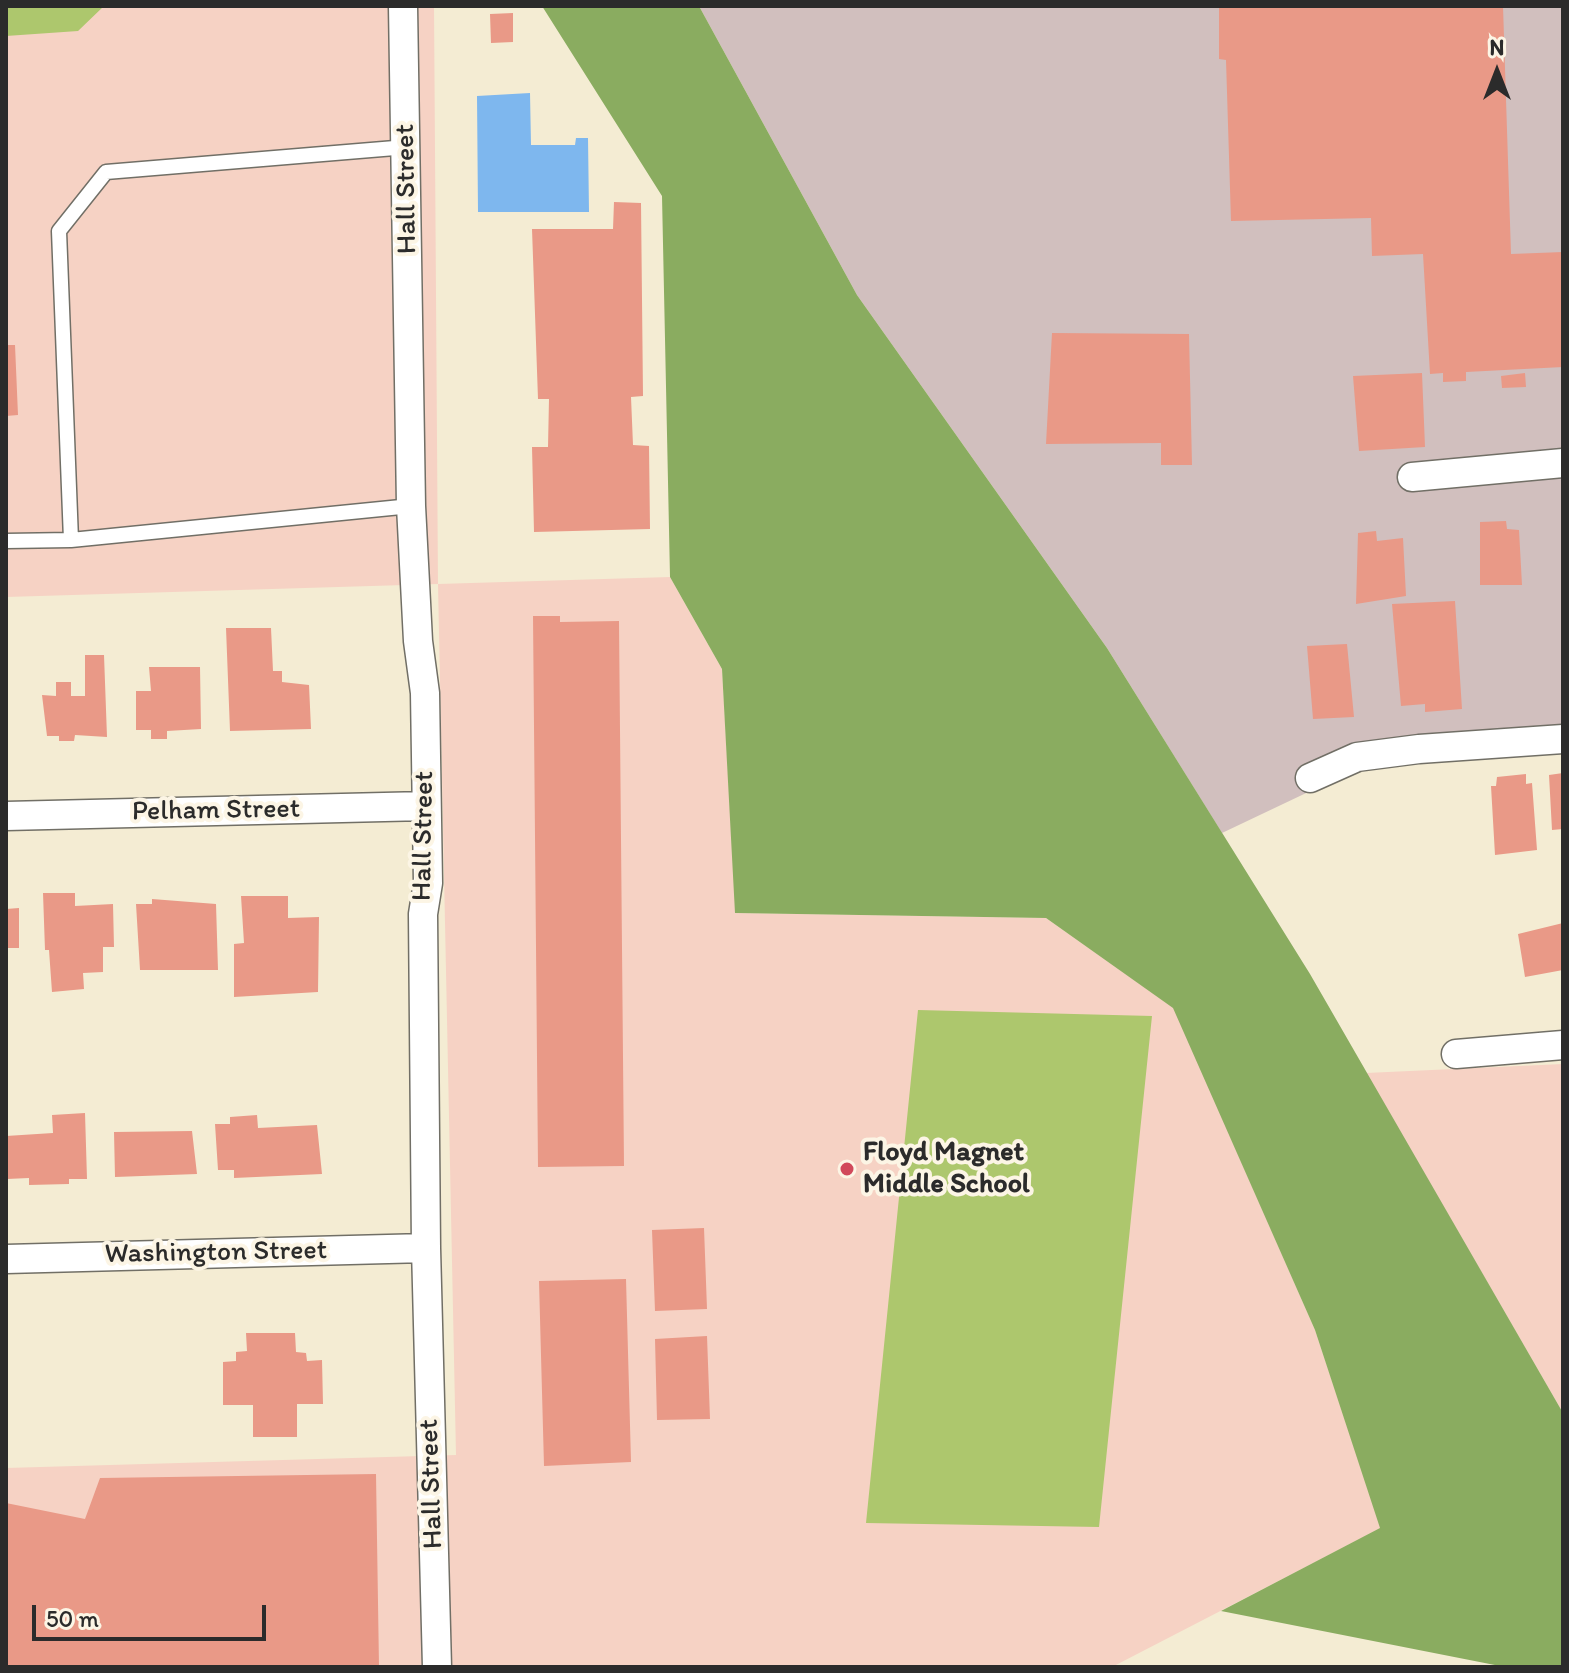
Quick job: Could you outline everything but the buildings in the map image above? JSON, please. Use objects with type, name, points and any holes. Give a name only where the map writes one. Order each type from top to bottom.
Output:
[{"type":"street","name":"Hall Street","points":[[403,6],[411,506],[418,641],[425,693],[426,1248],[437,1667]]},
{"type":"street","points":[[1412,477],[1563,463]]},
{"type":"street","points":[[1310,778],[1357,757],[1419,749],[1563,739]]},
{"type":"street","name":"Pelham Street","points":[[6,816],[426,806]]},
{"type":"street","points":[[1456,1054],[1563,1045]]},
{"type":"street","name":"Washington Street","points":[[6,1259],[426,1248]]},
{"type":"lane","points":[[71,540],[59,231],[106,172],[407,147]]},
{"type":"lane","points":[[6,541],[71,540],[411,506]]},
{"type":"shaded area","points":[[6,6],[434,6],[438,584],[6,597]]},
{"type":"shaded area","points":[[699,6],[1563,6],[1563,752],[1363,766],[1222,833],[1107,648],[857,295]]},
{"type":"shaded area","name":"Floyd Magnet Middle School","points":[[670,577],[722,669],[736,913],[1046,918],[1174,1008],[1315,1330],[1381,1528],[1112,1667],[6,1667],[6,1468],[456,1455],[438,584]]},
{"type":"shaded area","points":[[1563,1064],[1563,1413],[1366,1073]]},
{"type":"green space","points":[[6,6],[104,6],[78,31],[6,36]]},
{"type":"green space","points":[[542,6],[699,6],[857,295],[1107,648],[1310,974],[1563,1413],[1563,1667],[1505,1667],[1221,1611],[1380,1528],[1315,1330],[1173,1008],[1046,918],[735,913],[722,669],[670,577],[662,196]]},
{"type":"green space","points":[[918,1010],[1152,1016],[1099,1527],[866,1523]]},
{"type":"water","points":[[530,93],[531,145],[575,145],[576,138],[588,138],[589,212],[478,212],[477,96]]},
{"type":"place","name":"Floyd Magnet Middle School","points":[[847,1169]]}]
